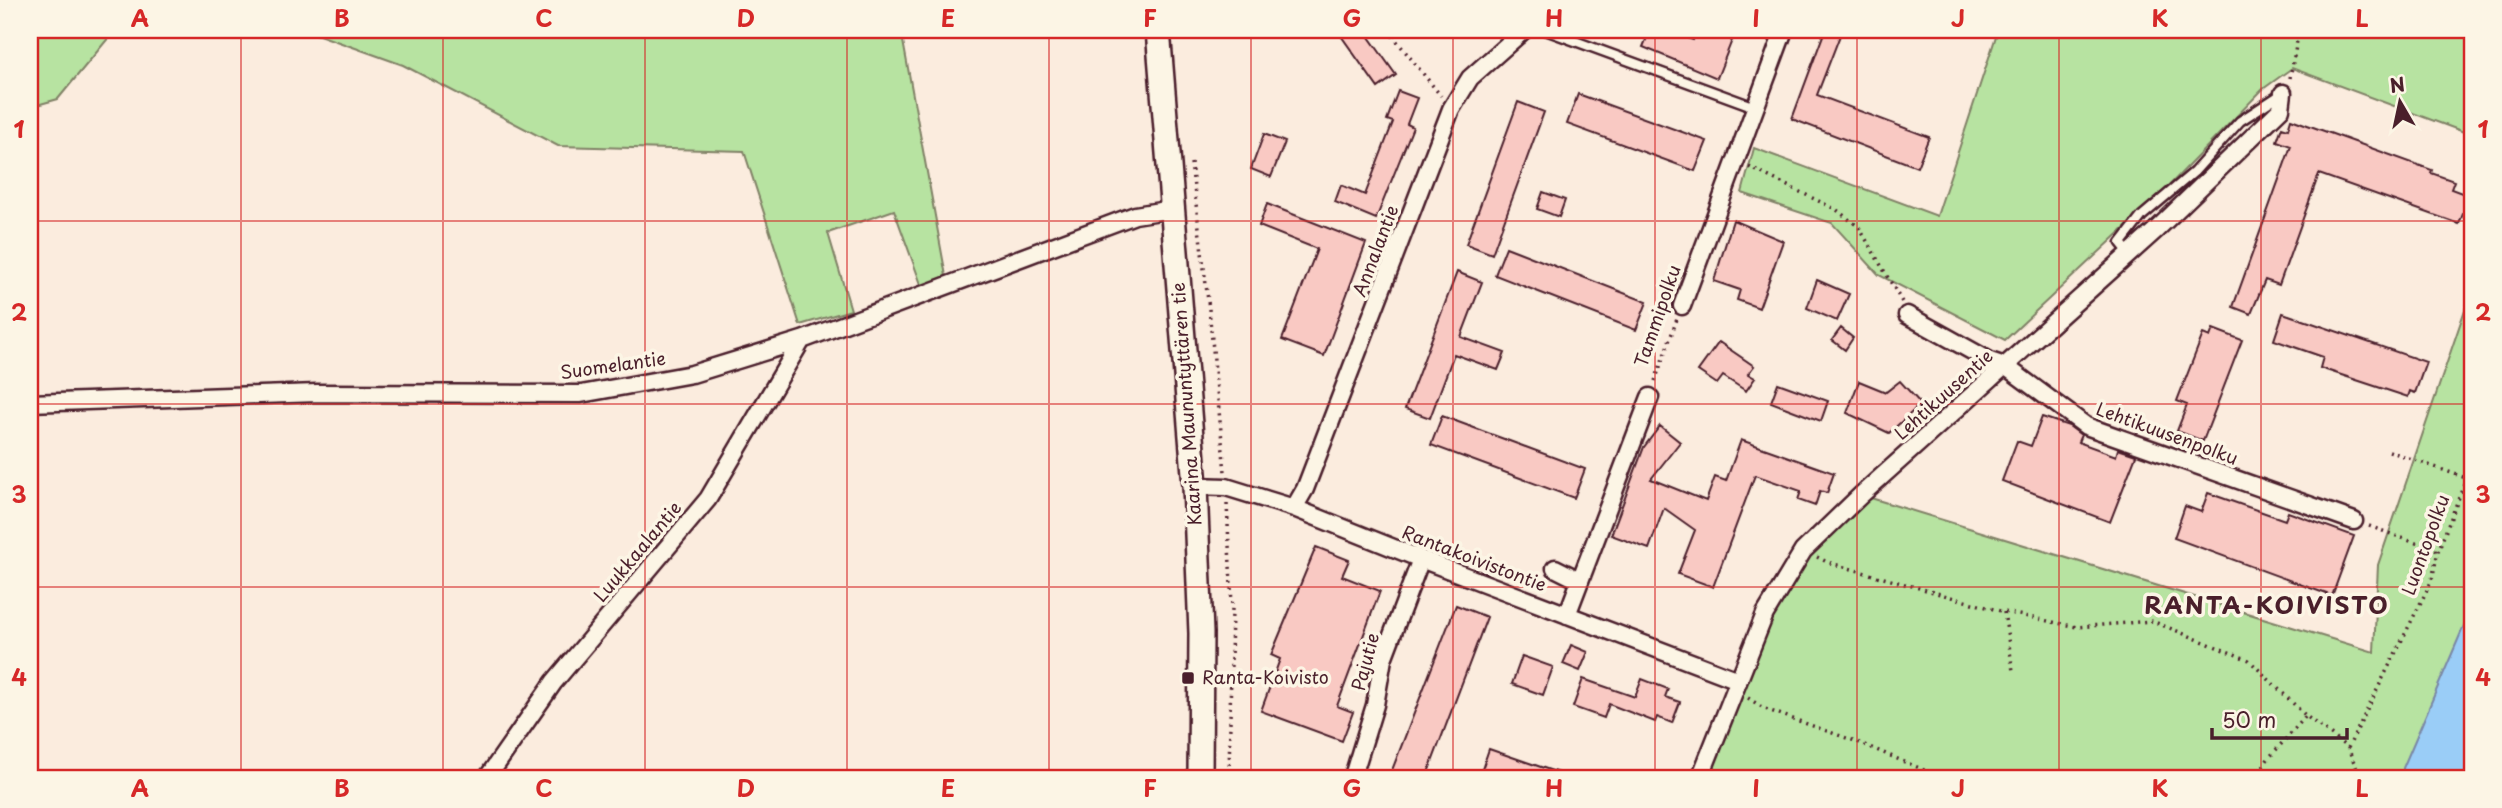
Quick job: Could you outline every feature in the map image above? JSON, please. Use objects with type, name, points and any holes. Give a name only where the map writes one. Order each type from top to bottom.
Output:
[{"type":"main road","name":"Kaarina Maununtyttären tie","points":[[1158,30],[1195,486],[1201,633],[1200,778]]},
{"type":"street","name":"Annalantie","points":[[1294,508],[1305,489],[1451,109],[1470,78],[1524,30]]},
{"type":"street","name":"Tammipolku","points":[[1682,306],[1784,30]]},
{"type":"street","name":"Lehtikuusentie","points":[[1700,778],[1765,614],[1803,551],[1861,495],[2129,253],[2281,109],[2285,90]]},
{"type":"street","name":"Suomelantie","points":[[30,403],[317,393],[581,394],[692,374],[802,340],[1135,215],[1173,209]]},
{"type":"street","name":"Lehtikuusenpolku","points":[[1907,316],[1990,361],[2005,366],[2086,426],[2354,521]]},
{"type":"street","name":"Luukkaalantie","points":[[487,778],[554,682],[708,499],[802,340]]},
{"type":"street","points":[[1567,615],[1650,397]]},
{"type":"street","name":"Rantakoivistontie","points":[[1195,486],[1226,487],[1294,508],[1736,684]]},
{"type":"street","name":"Pajutie","points":[[1353,776],[1375,705],[1383,659],[1421,559]]},
{"type":"street","points":[[1555,568],[1579,580]]},
{"type":"lane","points":[[1545,30],[1755,107]]},
{"type":"path","points":[[1388,30],[1451,109]]},
{"type":"path","points":[[2285,90],[2298,30]]},
{"type":"path","points":[[1191,161],[1226,487],[1232,606],[1229,778]]},
{"type":"path","points":[[1737,162],[1837,210],[1858,227],[1901,298],[1907,316]]},
{"type":"path","name":"Tammipolku","points":[[1650,397],[1682,306]]},
{"type":"path","points":[[2389,451],[2466,478]]},
{"type":"path","name":"Luontopolku","points":[[2348,748],[2432,580],[2438,551],[2472,464]]},
{"type":"path","points":[[2354,521],[2438,551]]},
{"type":"path","points":[[1803,551],[1827,562],[2004,612],[2077,627],[2152,621],[2249,660],[2306,716],[2348,748],[2356,767],[2370,778]]},
{"type":"path","points":[[2004,612],[2013,671]]},
{"type":"path","points":[[1736,684],[1765,709],[1855,741],[1938,778]]},
{"type":"path","points":[[2255,778],[2306,716]]},
{"type":"green space","points":[[30,30],[115,30],[58,99],[30,107]]},
{"type":"green space","points":[[305,30],[901,30],[946,276],[922,287],[894,210],[828,233],[851,310],[800,325],[744,151],[558,146],[403,65]]},
{"type":"green space","points":[[1998,30],[2472,30],[2472,135],[2292,68],[2263,89],[2158,197],[2005,340],[1879,275],[1832,223],[1742,193],[1754,148],[1937,216]]},
{"type":"green space","points":[[2472,289],[2472,778],[1700,778],[1788,573],[1861,495],[2374,652],[2378,565]]},
{"type":"water","points":[[2472,607],[2472,778],[2403,778],[2403,768]]},
{"type":"building","points":[[1337,30],[1364,30],[1396,75],[1378,88]]},
{"type":"building","points":[[1650,30],[1664,30],[1693,40],[1697,30],[1736,30],[1717,78],[1643,47]]},
{"type":"building","points":[[1825,30],[1842,30],[1817,95],[1929,137],[1917,167],[1792,119]]},
{"type":"building","points":[[1398,91],[1417,98],[1407,124],[1413,127],[1376,219],[1335,202],[1341,185],[1365,195],[1393,122],[1387,120]]},
{"type":"building","points":[[1578,94],[1707,141],[1695,171],[1567,124]]},
{"type":"building","points":[[1518,102],[1544,112],[1492,254],[1466,244]]},
{"type":"building","points":[[2291,119],[2432,170],[2431,173],[2454,181],[2451,189],[2470,196],[2459,224],[2319,174],[2279,285],[2265,280],[2251,314],[2233,307],[2291,146],[2277,141],[2282,127],[2288,129]]},
{"type":"building","points":[[1264,134],[1285,142],[1271,177],[1251,169]]},
{"type":"building","points":[[1543,192],[1565,200],[1559,217],[1537,209]]},
{"type":"building","points":[[1267,204],[1366,243],[1324,356],[1282,340],[1317,249],[1259,226]]},
{"type":"building","points":[[1733,220],[1783,241],[1759,308],[1737,300],[1740,290],[1714,281]]},
{"type":"building","points":[[1506,247],[1647,302],[1636,330],[1495,275]]},
{"type":"building","points":[[1457,272],[1482,282],[1461,337],[1505,353],[1498,370],[1454,354],[1430,418],[1405,409]]},
{"type":"building","points":[[1817,280],[1849,294],[1837,321],[1807,308]]},
{"type":"building","points":[[2283,313],[2426,362],[2415,393],[2410,391],[2408,397],[2320,368],[2323,357],[2274,340]]},
{"type":"building","points":[[1841,328],[1853,338],[1845,350],[1832,340]]},
{"type":"building","points":[[2213,329],[2242,340],[2203,441],[2177,431],[2187,405],[2177,401],[2203,334],[2210,337]]},
{"type":"building","points":[[1719,342],[1754,366],[1748,374],[1755,378],[1746,391],[1723,376],[1717,384],[1698,371]]},
{"type":"building","points":[[1859,381],[1886,392],[1900,381],[1921,404],[1889,433],[1847,413]]},
{"type":"building","points":[[1778,383],[1828,401],[1821,421],[1771,402]]},
{"type":"building","points":[[1442,416],[1585,469],[1574,498],[1431,445]]},
{"type":"building","points":[[2042,417],[2069,426],[2081,435],[2078,442],[2116,456],[2118,449],[2136,455],[2110,522],[2002,481],[2017,441],[2031,446]]},
{"type":"building","points":[[1660,426],[1680,442],[1651,479],[1706,501],[1715,477],[1726,481],[1741,440],[1834,473],[1827,493],[1820,491],[1815,506],[1798,500],[1801,491],[1755,475],[1713,587],[1678,574],[1695,530],[1664,508],[1649,549],[1611,535],[1644,447]]},
{"type":"building","points":[[2208,493],[2285,520],[2288,512],[2354,536],[2332,596],[2174,538],[2185,506],[2201,512]]},
{"type":"building","points":[[1316,547],[1349,560],[1342,576],[1380,591],[1337,706],[1353,712],[1342,741],[1261,711],[1280,659],[1271,655]]},
{"type":"building","points":[[1456,605],[1487,617],[1426,778],[1389,778]]},
{"type":"building","points":[[1571,645],[1588,652],[1580,671],[1563,664]]},
{"type":"building","points":[[1522,656],[1553,667],[1543,695],[1512,684]]},
{"type":"building","points":[[1583,679],[1635,697],[1642,679],[1668,689],[1665,697],[1680,702],[1672,723],[1657,717],[1655,722],[1609,704],[1604,718],[1573,707]]},
{"type":"building","points":[[1489,749],[1567,776],[1567,778],[1479,778]]},
{"type":"place","name":"Ranta-Koivisto","points":[[1188,678]]},
{"type":"district","name":"RANTA-KOIVISTO","points":[[2267,606]]}]
